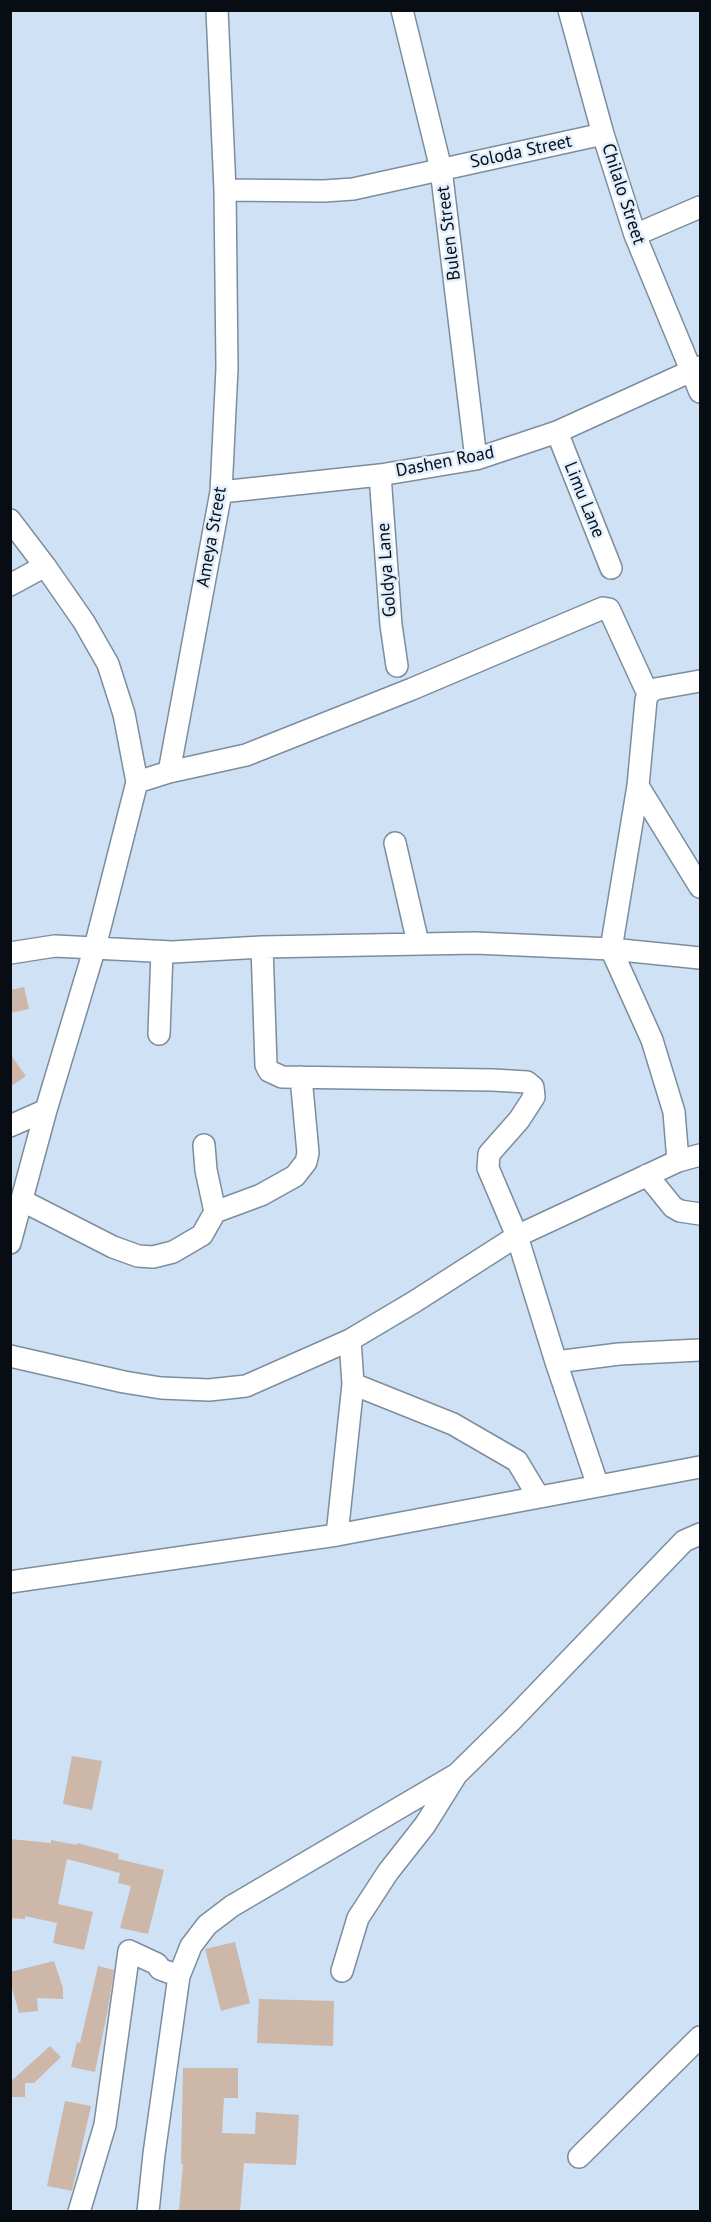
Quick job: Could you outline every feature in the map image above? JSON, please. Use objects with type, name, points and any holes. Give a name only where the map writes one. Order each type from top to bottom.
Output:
[{"type":"street","name":"Ameya Street","points":[[169,772],[221,492],[227,368],[225,190],[217,10]]},
{"type":"street","name":"Bulen Street","points":[[402,10],[441,169],[476,459]]},
{"type":"street","name":"Chilalo Street","points":[[569,10],[603,134],[635,235],[696,370],[700,392]]},
{"type":"street","name":"Soloda Street","points":[[225,190],[353,189],[603,134]]},
{"type":"street","points":[[635,235],[700,207]]},
{"type":"street","name":"Dashen Road","points":[[221,492],[380,475],[476,459],[557,432],[696,370]]},
{"type":"street","name":"Limu Lane","points":[[557,432],[611,568]]},
{"type":"street","name":"Goldya Lane","points":[[380,475],[391,625],[397,666]]},
{"type":"street","points":[[10,520],[84,622],[108,664],[124,714],[137,782],[94,947],[10,1243]]},
{"type":"street","points":[[10,585],[45,566]]},
{"type":"street","points":[[137,782],[169,772],[246,755],[603,608],[609,609],[648,694],[638,786],[612,949],[652,1040],[674,1112],[678,1161]]},
{"type":"street","points":[[648,694],[655,689],[700,681]]},
{"type":"street","points":[[638,786],[700,887]]},
{"type":"street","points":[[395,843],[418,943]]},
{"type":"street","points":[[10,953],[55,946],[162,952],[262,947],[476,943],[612,949],[700,958]]},
{"type":"street","points":[[262,947],[266,1065],[270,1071],[282,1077],[527,1082],[533,1087],[534,1097],[519,1120],[489,1154],[488,1168],[517,1236],[556,1362],[598,1485]]},
{"type":"street","points":[[159,1034],[162,952]]},
{"type":"street","points":[[23,1201],[113,1247],[138,1256],[153,1257],[174,1252],[202,1235],[215,1212],[261,1195],[295,1176],[306,1162],[307,1141],[301,1077]]},
{"type":"street","points":[[10,1126],[46,1110]]},
{"type":"street","points":[[204,1145],[215,1212]]},
{"type":"street","points":[[10,1356],[124,1382],[161,1388],[209,1390],[246,1386],[350,1340],[517,1236],[678,1161],[700,1155]]},
{"type":"street","points":[[647,1175],[673,1207],[680,1211],[700,1214]]},
{"type":"street","points":[[337,1535],[353,1384],[350,1340]]},
{"type":"street","points":[[556,1362],[619,1354],[700,1350]]},
{"type":"street","points":[[353,1384],[453,1424],[517,1461],[538,1496]]},
{"type":"street","points":[[10,1582],[337,1535],[700,1467]]},
{"type":"street","points":[[342,1971],[358,1918],[388,1872],[425,1825],[457,1774],[684,1541],[700,1534]]},
{"type":"street","points":[[148,2211],[179,1976],[191,1946],[207,1925],[232,1906],[457,1774]]},
{"type":"street","points":[[79,2211],[105,2125],[129,1951],[157,1964],[160,1969],[179,1976]]},
{"type":"street","points":[[579,2157],[700,2037]]},
{"type":"building","points":[[24,987],[29,1009],[10,1013],[10,990]]},
{"type":"building","points":[[10,1054],[26,1076],[10,1087]]},
{"type":"building","points":[[72,1756],[102,1761],[92,1810],[63,1804]]},
{"type":"building","points":[[10,1839],[51,1843],[51,1840],[77,1845],[77,1843],[119,1854],[118,1859],[164,1870],[148,1934],[120,1928],[131,1886],[118,1883],[120,1873],[67,1859],[58,1904],[93,1912],[84,1950],[53,1943],[57,1923],[25,1916],[25,1919],[10,1918]]},
{"type":"building","points":[[235,1942],[250,2003],[221,2011],[205,1949]]},
{"type":"building","points":[[54,1961],[63,1988],[63,1999],[37,1998],[38,2011],[19,2013],[10,1981],[10,1972]]},
{"type":"building","points":[[98,1966],[114,1970],[95,2072],[71,2067],[77,2042],[80,2043]]},
{"type":"building","points":[[259,1999],[334,2001],[333,2046],[257,2043]]},
{"type":"building","points":[[50,2046],[61,2057],[34,2083],[25,2083],[25,2097],[10,2097],[10,2082]]},
{"type":"building","points":[[183,2068],[238,2068],[238,2098],[224,2098],[222,2133],[255,2134],[256,2112],[299,2115],[296,2165],[244,2163],[240,2211],[179,2211],[183,2164],[181,2164]]},
{"type":"building","points":[[65,2101],[91,2106],[72,2191],[47,2186]]}]
